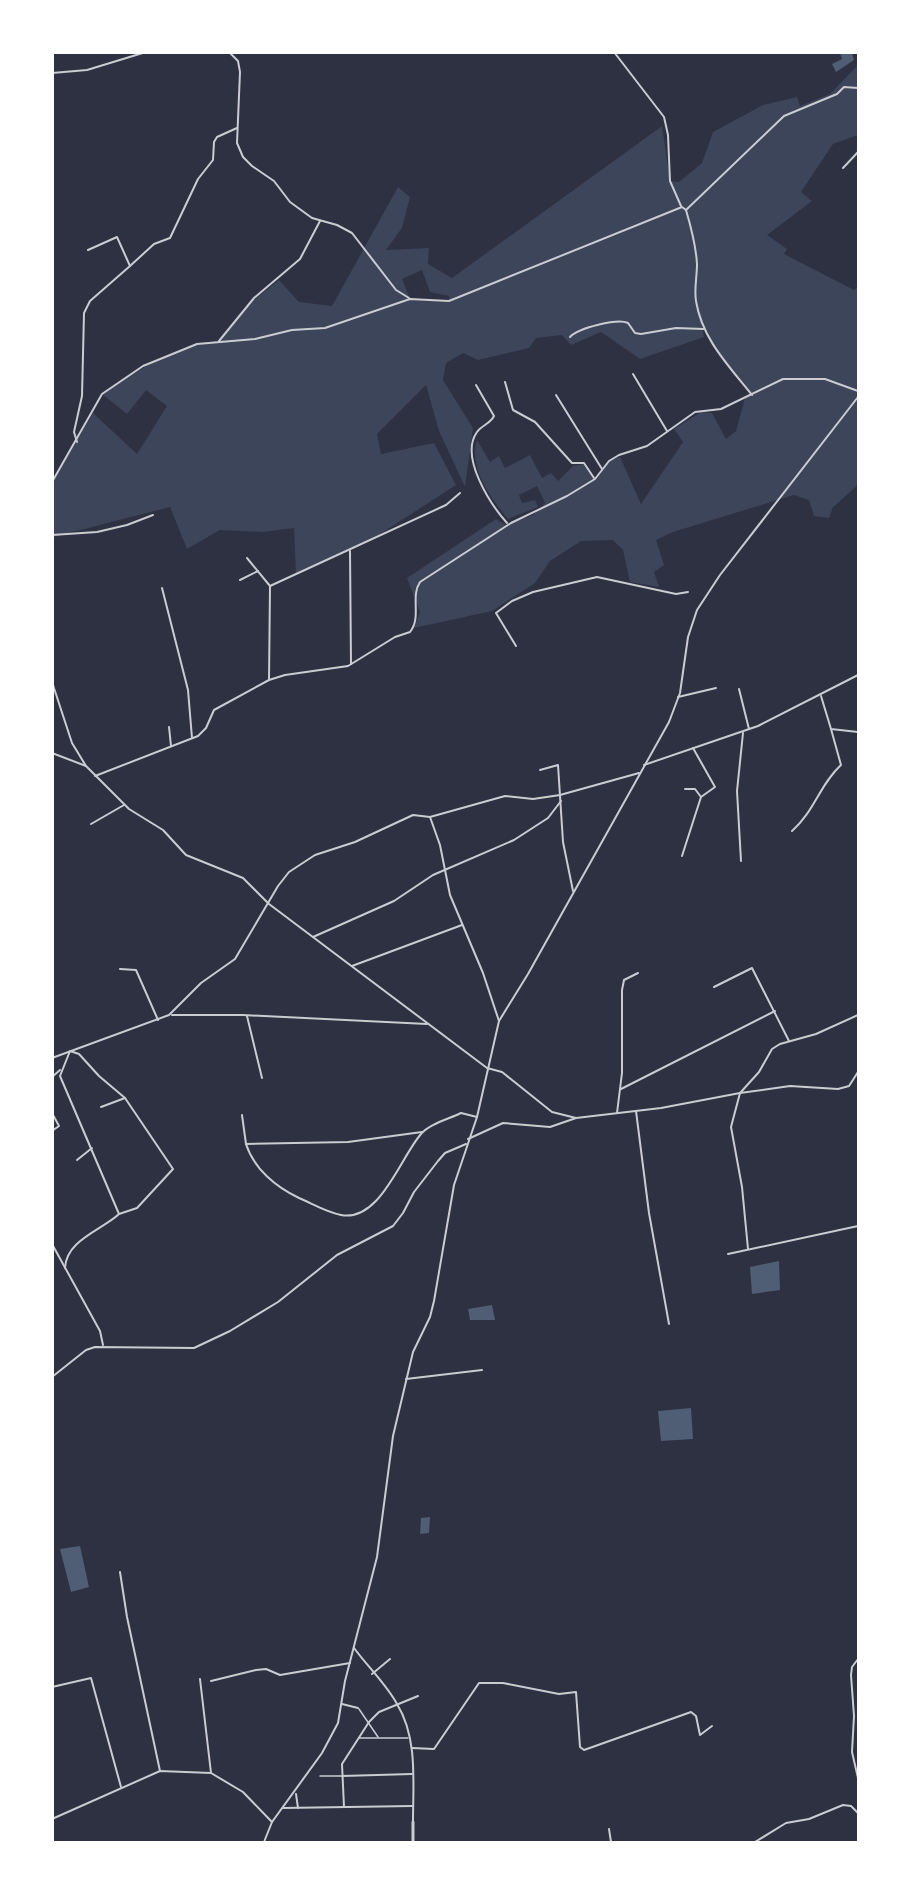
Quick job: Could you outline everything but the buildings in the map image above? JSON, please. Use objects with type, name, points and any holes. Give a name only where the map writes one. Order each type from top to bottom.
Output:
[{"type":"street","points":[[52,73],[87,70],[146,52]]},
{"type":"street","points":[[229,52],[238,61],[240,72],[237,143],[243,157],[274,181],[290,202],[320,220],[352,233],[396,290],[410,299]]},
{"type":"street","points":[[614,52],[664,117],[668,135],[670,182],[682,207],[686,210],[697,261],[695,298],[704,328],[711,344],[752,395]]},
{"type":"street","points":[[686,210],[784,116],[837,94],[844,87],[858,88]]},
{"type":"street","points":[[77,442],[74,432],[82,396],[84,313],[90,301],[154,244],[170,238],[198,179],[213,160],[214,142],[217,137],[237,128]]},
{"type":"street","points":[[843,168],[858,152]]},
{"type":"street","points":[[52,482],[77,442],[102,394],[143,366],[197,344],[255,339],[292,330],[326,328],[410,299],[449,301],[682,207]]},
{"type":"street","points":[[219,341],[254,298],[300,259],[320,220]]},
{"type":"street","points":[[88,250],[117,237],[130,266]]},
{"type":"street","points":[[570,337],[577,331],[616,321],[628,323],[635,333],[641,334],[668,329],[704,328]]},
{"type":"street","points":[[633,374],[667,431]]},
{"type":"street","points":[[95,776],[192,738],[206,728],[214,710],[269,680],[285,675],[351,664],[395,637],[410,632],[418,611],[416,591],[420,582],[508,524],[567,496],[595,479],[619,455],[647,446],[695,412],[721,409],[783,379],[825,379],[858,391]]},
{"type":"street","points":[[506,382],[513,410],[535,422],[574,465],[584,463],[595,479]]},
{"type":"street","points":[[476,385],[494,416],[492,421],[477,432],[472,449],[473,458],[491,506],[508,524]]},
{"type":"street","points":[[556,395],[602,470]]},
{"type":"street","points":[[264,1842],[272,1822],[295,1793],[331,1738],[342,1704],[380,1543],[390,1448],[413,1352],[435,1301],[454,1185],[477,1117],[499,1021],[669,722],[678,697],[688,637],[697,610],[720,575],[858,397]]},
{"type":"street","points":[[270,586],[446,505],[460,493]]},
{"type":"street","points":[[52,535],[117,528],[153,514]]},
{"type":"street","points":[[350,550],[351,664]]},
{"type":"street","points":[[247,558],[270,586],[269,680]]},
{"type":"street","points":[[240,580],[258,571]]},
{"type":"street","points":[[516,646],[496,613],[512,601],[533,592],[597,577],[676,594],[688,591]]},
{"type":"street","points":[[162,588],[188,690],[192,738]]},
{"type":"street","points":[[644,765],[749,729],[858,675]]},
{"type":"street","points":[[52,682],[72,743],[86,766],[124,805],[162,831],[186,855],[243,878],[269,904],[488,1068],[502,1072],[552,1112],[576,1118]]},
{"type":"street","points":[[678,697],[716,688]]},
{"type":"street","points":[[739,689],[749,729]]},
{"type":"street","points":[[792,831],[806,819],[828,778],[841,765],[821,695]]},
{"type":"street","points":[[169,727],[171,746]]},
{"type":"street","points":[[831,729],[858,732]]},
{"type":"street","points":[[741,861],[737,791],[743,731]]},
{"type":"street","points":[[682,856],[701,797],[715,787],[693,748]]},
{"type":"street","points":[[52,753],[86,766]]},
{"type":"street","points":[[540,770],[558,765],[563,842],[573,891]]},
{"type":"street","points":[[52,1059],[169,1015],[201,983],[234,959],[278,886],[290,872],[315,855],[355,842],[404,818],[423,814],[430,817],[505,796],[533,799],[560,795],[639,773]]},
{"type":"street","points":[[685,789],[695,789],[701,797]]},
{"type":"street","points":[[313,937],[394,901],[445,870],[514,840],[548,818],[561,801]]},
{"type":"street","points":[[91,824],[124,805]]},
{"type":"street","points":[[430,817],[440,844],[450,895],[483,973],[499,1021]]},
{"type":"street","points":[[352,966],[462,926]]},
{"type":"street","points":[[714,987],[753,968],[789,1041]]},
{"type":"street","points":[[120,969],[136,970],[159,1020]]},
{"type":"street","points":[[617,1113],[621,1089],[622,990],[624,980],[638,973]]},
{"type":"street","points":[[621,1089],[775,1011]]},
{"type":"street","points":[[169,1015],[247,1015],[427,1024]]},
{"type":"street","points":[[247,1015],[262,1078]]},
{"type":"street","points":[[748,1249],[742,1187],[730,1127],[740,1093],[759,1072],[772,1049],[789,1041],[816,1034],[858,1015]]},
{"type":"street","points":[[52,1077],[60,1070],[70,1051]]},
{"type":"street","points":[[65,1268],[69,1253],[89,1234],[120,1214],[136,1208],[173,1169],[124,1098],[79,1054],[70,1051]]},
{"type":"street","points":[[60,1070],[60,1076],[120,1214]]},
{"type":"street","points":[[468,1139],[503,1123],[550,1127],[576,1118],[636,1111],[790,1086],[838,1089],[849,1086],[858,1072]]},
{"type":"street","points":[[101,1107],[124,1098]]},
{"type":"street","points":[[636,1111],[649,1213],[669,1324]]},
{"type":"street","points":[[52,1113],[59,1126],[52,1131]]},
{"type":"street","points":[[246,1144],[348,1142],[422,1132],[461,1113],[477,1117]]},
{"type":"street","points":[[242,1115],[246,1144],[260,1170],[282,1190],[328,1212],[344,1216],[360,1213],[374,1205],[422,1132]]},
{"type":"street","points":[[52,1377],[86,1350],[103,1345],[194,1348],[230,1331],[270,1307],[337,1255],[393,1226],[445,1153],[466,1144]]},
{"type":"street","points":[[77,1160],[92,1148]]},
{"type":"street","points":[[728,1254],[858,1226]]},
{"type":"street","points":[[52,1244],[100,1331],[103,1345]]},
{"type":"street","points":[[406,1379],[482,1370]]},
{"type":"street","points":[[120,1572],[127,1617],[160,1771]]},
{"type":"street","points":[[354,1648],[397,1704],[409,1738],[412,1748],[413,1842]]},
{"type":"street","points":[[372,1674],[390,1659]]},
{"type":"street","points":[[858,1659],[852,1667],[851,1675],[854,1723],[852,1752],[858,1778]]},
{"type":"street","points":[[212,1681],[256,1670],[266,1669],[280,1675],[350,1663]]},
{"type":"street","points":[[52,1687],[86,1677],[93,1682],[121,1788]]},
{"type":"street","points":[[200,1679],[211,1773]]},
{"type":"street","points":[[412,1748],[434,1749],[479,1683],[512,1684],[559,1694],[576,1692],[580,1747],[584,1750],[691,1712],[696,1716],[700,1735],[712,1726]]},
{"type":"street","points":[[344,1807],[342,1764],[358,1738],[379,1712],[418,1696]]},
{"type":"street","points":[[342,1704],[358,1708],[378,1738]]},
{"type":"street","points":[[358,1738],[409,1738]]},
{"type":"street","points":[[52,1819],[160,1771],[211,1773],[243,1792],[272,1822]]},
{"type":"street","points":[[320,1776],[412,1774]]},
{"type":"street","points":[[295,1793],[298,1796],[298,1808]]},
{"type":"street","points":[[283,1809],[413,1806]]},
{"type":"street","points":[[755,1842],[786,1823],[809,1819],[835,1808],[851,1806],[858,1813]]},
{"type":"street","points":[[609,1829],[610,1842]]},
{"type":"shaded area","points":[[840,53],[852,53],[854,60],[836,72],[832,64],[842,59]]},
{"type":"shaded area","points":[[858,65],[858,135],[833,144],[801,192],[812,201],[767,235],[787,249],[784,254],[854,290],[858,286],[858,485],[833,507],[829,518],[814,516],[809,500],[794,495],[673,532],[656,540],[664,565],[654,572],[659,587],[630,582],[623,550],[613,540],[581,541],[550,561],[535,583],[492,611],[414,628],[420,612],[407,578],[496,519],[506,525],[533,515],[545,503],[537,486],[519,495],[522,503],[535,500],[538,507],[508,519],[488,492],[478,472],[475,450],[477,440],[490,462],[499,456],[505,468],[530,455],[542,478],[551,473],[558,481],[573,466],[585,464],[596,480],[609,461],[620,457],[641,504],[683,442],[674,429],[701,412],[712,413],[726,439],[736,431],[745,398],[752,394],[711,343],[701,322],[704,337],[640,359],[601,332],[571,345],[562,335],[536,338],[529,348],[478,360],[463,353],[446,363],[443,380],[473,428],[465,487],[439,431],[426,385],[377,434],[381,454],[434,443],[456,485],[368,542],[296,575],[294,528],[263,532],[220,530],[187,549],[170,507],[53,537],[52,483],[93,413],[137,454],[167,406],[146,390],[127,414],[102,394],[173,353],[221,340],[249,304],[279,280],[299,302],[332,306],[398,187],[410,197],[402,228],[386,250],[429,248],[428,264],[452,278],[662,126],[670,181],[679,182],[702,163],[713,132],[763,105],[797,97],[800,106],[830,94]],"holes":[[[422,270],[430,292],[449,296],[449,301],[410,299],[402,279]]]},
{"type":"shaded area","points":[[779,1261],[780,1290],[752,1294],[750,1267]]},
{"type":"shaded area","points":[[492,1305],[495,1320],[470,1320],[468,1309]]},
{"type":"shaded area","points":[[691,1408],[693,1439],[661,1441],[658,1411]]},
{"type":"shaded area","points":[[430,1517],[429,1533],[420,1534],[421,1518]]},
{"type":"shaded area","points":[[80,1546],[89,1587],[71,1592],[60,1549]]}]
